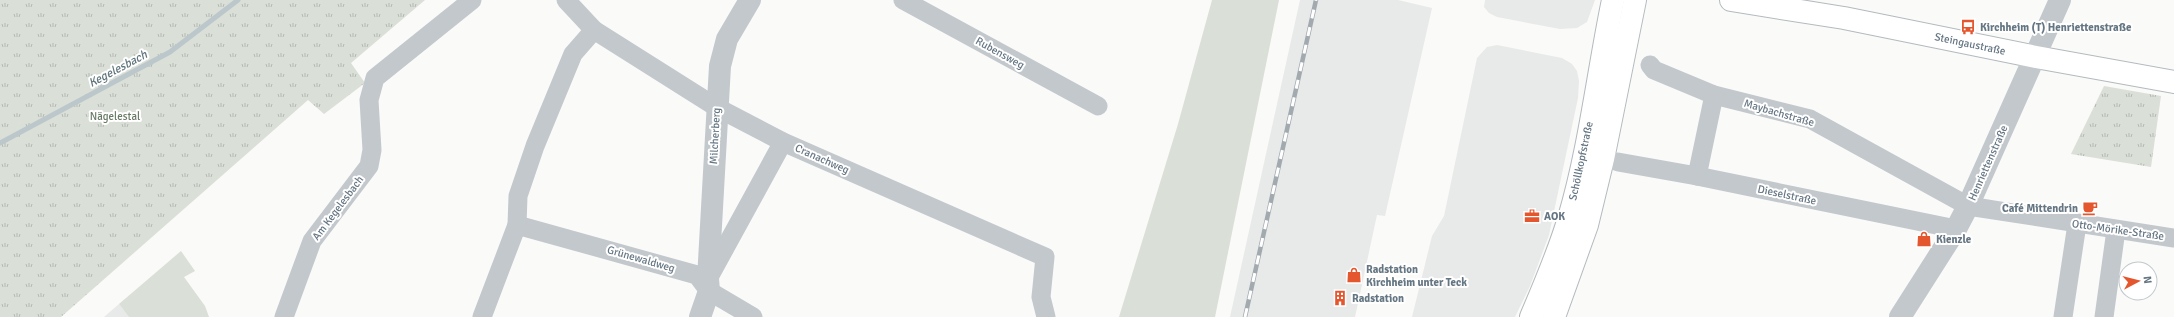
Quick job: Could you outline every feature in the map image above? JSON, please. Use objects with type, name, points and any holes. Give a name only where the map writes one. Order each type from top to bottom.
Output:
[{"type":"main road","name":"Schöllkopfstraße","points":[[1531,317],[1550,273],[1569,217],[1584,155],[1613,0]]},
{"type":"main road","name":"Schöllkopfstraße","points":[[1554,317],[1588,224],[1603,159],[1635,0]]},
{"type":"main road","name":"Steingaustraße","points":[[1731,0],[1844,18],[2036,57],[2174,82]]},
{"type":"street","name":"Am Kegelesbach","points":[[284,317],[312,241],[369,166],[372,150],[369,100],[375,78],[472,0]]},
{"type":"street","name":"Cranachweg","points":[[566,0],[594,30],[716,107],[783,142],[1045,257],[1041,296],[1046,317]]},
{"type":"street","name":"Milcherberg","points":[[709,285],[716,107],[720,66],[727,39],[750,0]]},
{"type":"street","name":"Rubensweg","points":[[903,0],[1098,106]]},
{"type":"street","name":"Henriettenstraße","points":[[1900,317],[1956,229],[1968,206],[2036,57],[2060,0]]},
{"type":"street","points":[[482,317],[517,225],[518,196],[535,146],[573,54],[594,30]]},
{"type":"street","name":"Maybachstraße","points":[[1650,65],[1654,70],[1714,95],[1810,119],[1968,206]]},
{"type":"street","points":[[1697,176],[1714,95]]},
{"type":"street","name":"Milcherberg","points":[[700,317],[709,285],[783,142]]},
{"type":"street","name":"Dieselstraße","points":[[1618,162],[1697,176],[1956,229]]},
{"type":"street","name":"Otto-Mörike-Straße","points":[[1968,206],[2174,238]]},
{"type":"street","points":[[2063,317],[2077,224]]},
{"type":"street","name":"Grünewaldweg","points":[[517,225],[697,275],[753,317]]},
{"type":"street","points":[[2104,317],[2116,230]]},
{"type":"shaded area","points":[[1300,0],[1398,0],[1432,8],[1385,216],[1377,215],[1355,317],[1230,317]]},
{"type":"shaded area","points":[[1485,0],[1595,0],[1587,22],[1577,28],[1560,29],[1497,17],[1489,13],[1484,7]]},
{"type":"shaded area","points":[[1497,45],[1562,58],[1572,64],[1577,71],[1579,81],[1578,98],[1549,235],[1530,286],[1515,317],[1412,317],[1432,236],[1444,216],[1477,58],[1487,47]]},
{"type":"shaded area","points":[[119,304],[129,317],[104,317]]},
{"type":"green space","name":"Nägelestal","points":[[0,0],[425,0],[351,63],[365,83],[324,114],[308,100],[61,317],[0,317]]},
{"type":"green space","points":[[1212,0],[1279,0],[1215,317],[1119,317],[1178,124]]},
{"type":"green space","points":[[2104,86],[2161,96],[2151,167],[2071,154]]},
{"type":"green space","points":[[181,251],[195,271],[184,277],[205,306],[209,317],[129,317],[119,304]]},
{"type":"waterway","name":"Kegelesbach","points":[[0,143],[170,52],[238,0]]},
{"type":"railway","points":[[1245,317],[1316,0]]},
{"type":"place","name":"Kirchheim (T) Henriettenstraße","points":[[1968,27]]},
{"type":"place","name":"Café Mittendrin","points":[[2090,208]]},
{"type":"place","name":"AOK","points":[[1532,216]]},
{"type":"place","name":"Kienzle","points":[[1924,239]]},
{"type":"place","name":"Radstation Kirchheim unter Teck","points":[[1354,275]]},
{"type":"place","name":"Radstation","points":[[1340,298]]}]
